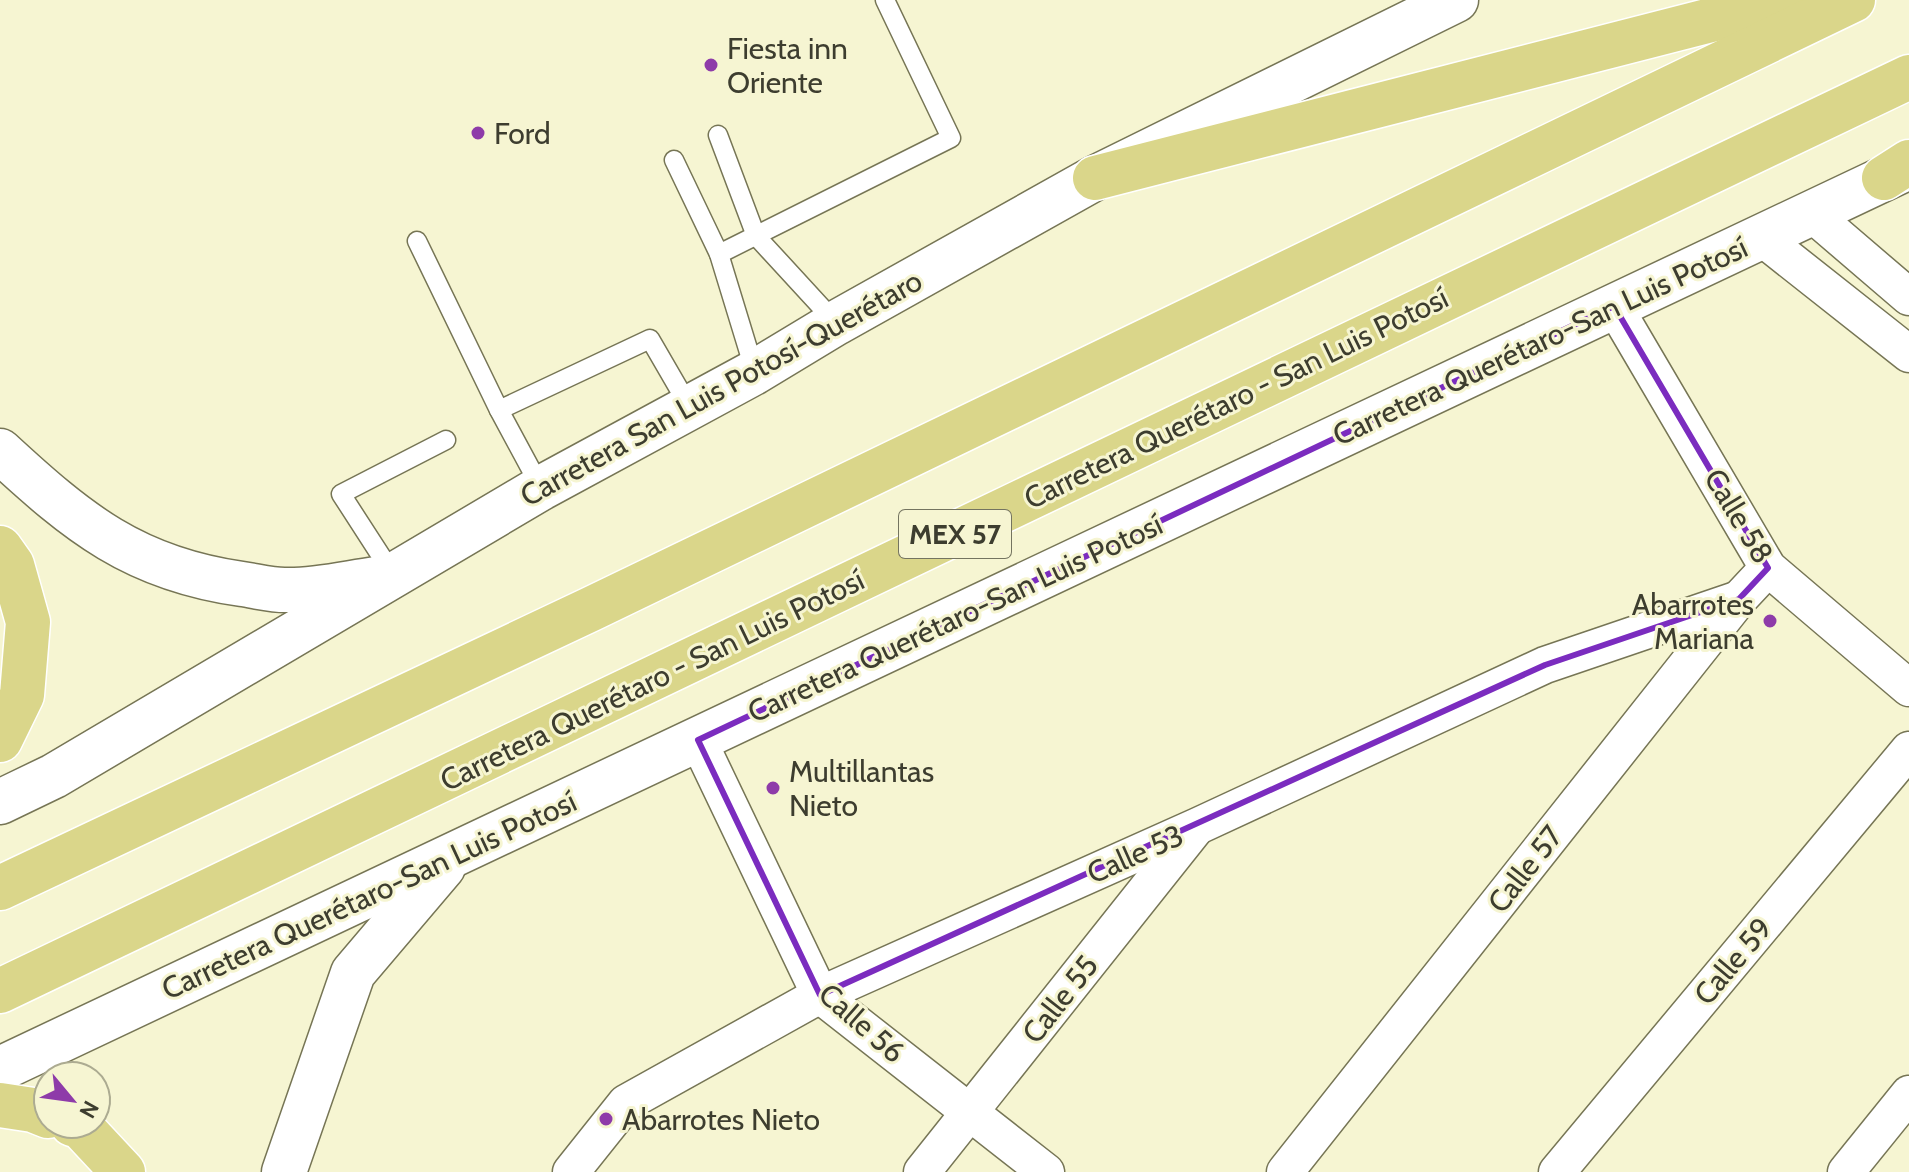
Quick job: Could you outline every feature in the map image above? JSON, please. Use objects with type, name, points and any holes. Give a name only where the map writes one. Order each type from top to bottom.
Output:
[{"type":"highway","points":[[1095,178],[1789,0]]},
{"type":"highway","name":"MEX 57","points":[[0,888],[591,609],[1853,0]]},
{"type":"highway","name":"Carretera Querétaro - San Luis Potosí","points":[[0,991],[294,853],[1909,77]]},
{"type":"highway","points":[[0,548],[12,565],[28,622],[22,695],[0,740]]},
{"type":"highway","points":[[0,1105],[32,1112]]},
{"type":"highway","points":[[93,1140],[123,1172]]},
{"type":"main road","name":"Carretera San Luis Potosí-Querétaro","points":[[0,802],[54,776],[541,488],[755,372],[836,323],[1095,178],[1456,0]]},
{"type":"main road","name":"Carretera Querétaro-San Luis Potosí","points":[[0,1069],[1901,169]]},
{"type":"main road","points":[[0,451],[51,499],[109,541],[157,565],[223,582],[285,590],[394,576]]},
{"type":"main road","points":[[284,1172],[353,973],[453,855]]},
{"type":"street","points":[[1811,213],[1909,297]]},
{"type":"street","points":[[1761,237],[1901,347]]},
{"type":"street","name":"Calle 58","points":[[1614,306],[1768,568],[1909,688]]},
{"type":"street","points":[[1901,347],[1895,319],[1909,308]]},
{"type":"street","name":"Calle 57","points":[[1285,1172],[1739,599],[1768,568]]},
{"type":"street","name":"Calle 53","points":[[571,1172],[626,1103],[820,995],[1198,826],[1545,665],[1739,599]]},
{"type":"street","name":"Calle 56","points":[[698,740],[820,995],[1046,1172]]},
{"type":"street","name":"Calle 59","points":[[1557,1172],[1909,750]]},
{"type":"street","name":"Calle 55","points":[[922,1172],[1198,826]]},
{"type":"street","points":[[1846,1172],[1909,1094]]},
{"type":"lane","points":[[719,254],[951,138],[885,0]]},
{"type":"lane","points":[[718,135],[756,236],[836,323]]},
{"type":"lane","points":[[674,160],[719,254],[755,372]]},
{"type":"lane","points":[[417,241],[499,410],[541,488]]},
{"type":"lane","points":[[499,410],[650,339],[690,408]]},
{"type":"lane","points":[[394,576],[341,494],[446,440]]},
{"type":"highlighted area","points":[[1614,306],[1768,568],[1739,599],[1545,665],[820,995],[698,740]]},
{"type":"place","name":"Fiesta inn Oriente","points":[[711,65]]},
{"type":"place","name":"Ford","points":[[478,133]]},
{"type":"place","name":"Abarrotes Mariana","points":[[1770,621]]},
{"type":"place","name":"Multillantas Nieto","points":[[773,788]]},
{"type":"place","name":"Abarrotes Nieto","points":[[606,1119]]}]
